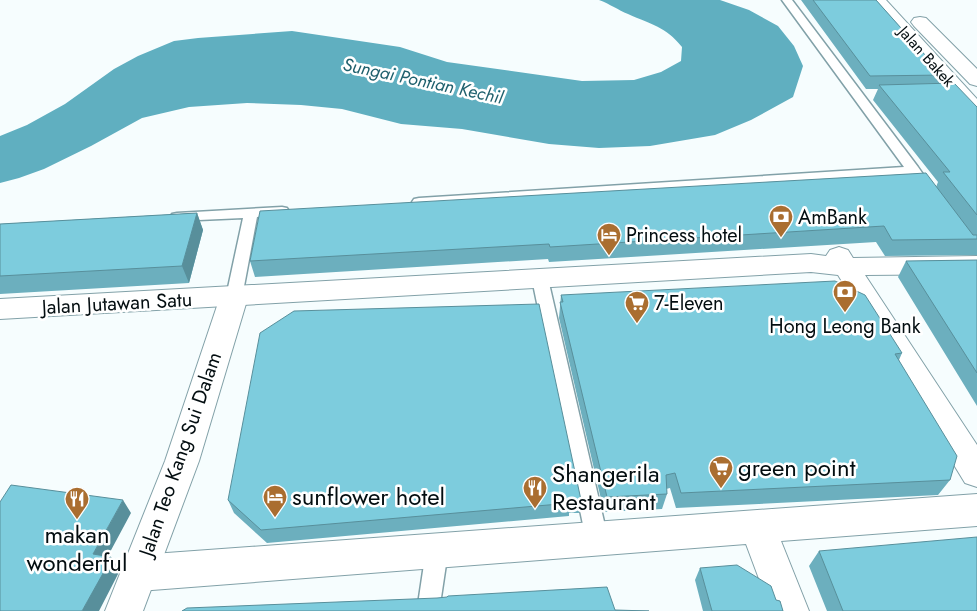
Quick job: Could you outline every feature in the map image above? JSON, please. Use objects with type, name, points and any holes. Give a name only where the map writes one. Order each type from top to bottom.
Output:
[{"type":"main road","name":"Jalan Bakek","points":[[877,0],[949,92],[977,111]]},
{"type":"main road","name":"Jalan Bakek","points":[[898,0],[977,80]]},
{"type":"main road","points":[[842,261],[977,246]]},
{"type":"main road","name":"Jalan Jutawan Satu","points":[[0,309],[842,261]]},
{"type":"main road","points":[[842,261],[977,265]]},
{"type":"main road","points":[[842,261],[977,473]]},
{"type":"main road","name":"Jalan Teo Kang Sui Dalam","points":[[124,611],[182,461],[234,297]]},
{"type":"main road","points":[[138,573],[977,510]]},
{"type":"main road","points":[[758,527],[790,611]]},
{"type":"lane","points":[[787,0],[924,185]]},
{"type":"lane","points":[[857,95],[876,94]]},
{"type":"lane","points":[[409,203],[913,170]]},
{"type":"lane","points":[[164,217],[300,210]]},
{"type":"lane","points":[[234,297],[251,213]]},
{"type":"lane","points":[[540,279],[597,539]]},
{"type":"lane","points":[[428,611],[437,551]]},
{"type":"water","name":"Sungai Pontian Kechil","points":[[599,0],[720,0],[749,10],[778,26],[794,46],[803,66],[793,97],[751,120],[715,135],[650,146],[599,148],[549,144],[462,129],[401,124],[342,109],[247,103],[189,107],[142,118],[44,169],[0,183],[0,136],[27,125],[65,104],[114,69],[138,56],[174,41],[292,31],[400,47],[447,62],[582,81],[634,80],[661,72],[681,61],[682,47],[664,30]]},
{"type":"building","points":[[813,0],[876,0],[943,75],[870,76]]},
{"type":"building","points":[[954,83],[977,107],[977,215],[943,172],[950,172],[879,85]]},
{"type":"building","points":[[926,173],[973,235],[977,235],[977,239],[892,240],[884,226],[550,247],[549,244],[250,261],[260,211]]},
{"type":"building","points":[[197,213],[182,266],[0,276],[0,224]]},
{"type":"building","points":[[977,260],[977,373],[906,261]]},
{"type":"building","points":[[835,281],[865,295],[902,353],[895,354],[957,456],[950,480],[681,493],[675,473],[666,475],[667,494],[607,497],[560,302],[563,302],[561,295]]},
{"type":"building","points":[[539,304],[581,500],[570,500],[571,503],[261,530],[228,500],[260,333],[294,311]]},
{"type":"building","points":[[11,485],[123,500],[93,554],[111,557],[82,611],[0,611],[0,502]]},
{"type":"building","points":[[977,537],[977,611],[843,611],[819,551]]},
{"type":"building","points":[[737,565],[771,586],[776,600],[780,601],[783,611],[712,611],[700,568]]},
{"type":"building","points":[[607,587],[615,610],[649,611],[182,611],[187,608],[437,598]]},
{"type":"place","name":"AmBank","points":[[781,238]]},
{"type":"place","name":"Princess hotel","points":[[609,256]]},
{"type":"place","name":"Hong Leong Bank","points":[[845,313]]},
{"type":"place","name":"7-Eleven","points":[[637,324]]},
{"type":"place","name":"green point","points":[[721,489]]},
{"type":"place","name":"Shangerila Restaurant","points":[[535,509]]},
{"type":"place","name":"sunflower hotel","points":[[275,518]]},
{"type":"place","name":"makan wonderful","points":[[77,520]]}]
